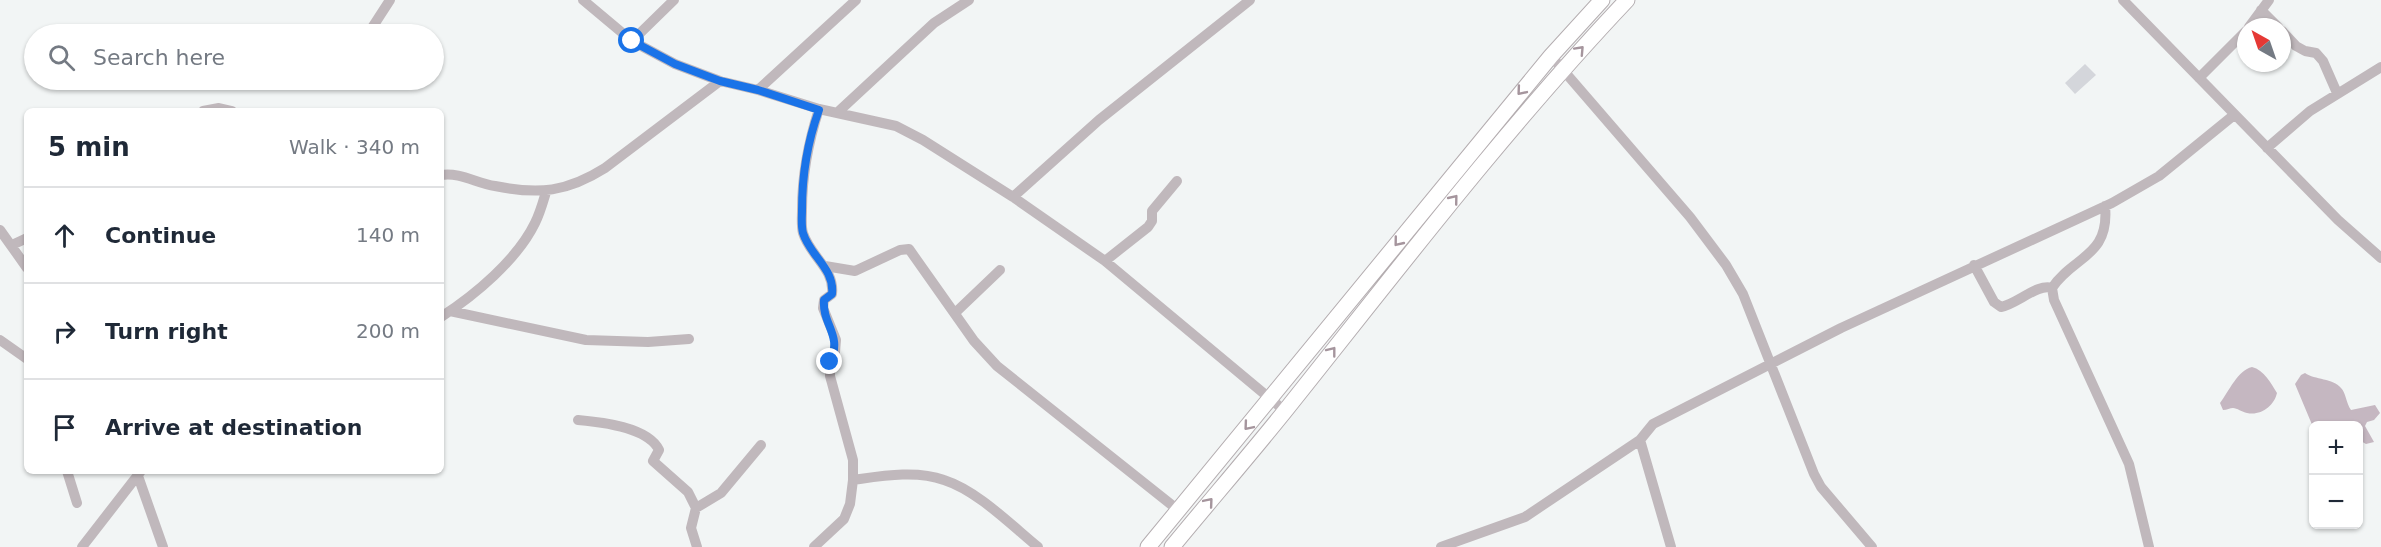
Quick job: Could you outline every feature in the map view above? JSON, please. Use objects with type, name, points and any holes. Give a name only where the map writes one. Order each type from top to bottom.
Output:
[{"type":"highway","points":[[1148,547],[1551,56],[1602,0]]},
{"type":"highway","points":[[1172,547],[1563,68],[1627,0]]},
{"type":"street","points":[[374,24],[390,0]]},
{"type":"street","points":[[583,0],[632,41],[675,64],[720,81],[758,90],[819,110],[838,112],[896,126],[923,140],[1013,197],[1105,261],[1285,411]]},
{"type":"street","points":[[632,41],[674,0]]},
{"type":"street","points":[[758,90],[856,0]]},
{"type":"street","points":[[838,112],[934,23],[969,0]]},
{"type":"street","points":[[1013,197],[1100,120],[1250,0]]},
{"type":"street","points":[[2123,0],[2338,220],[2381,258]]},
{"type":"street","points":[[2256,18],[2269,0]]},
{"type":"street","points":[[2262,10],[2270,18]]},
{"type":"street","points":[[2199,78],[2237,39]]},
{"type":"street","points":[[2291,41],[2305,51],[2316,53],[2323,61],[2337,93]]},
{"type":"street","points":[[1551,56],[1689,217],[1726,265],[1743,294],[1808,463],[1821,487],[1872,547]]},
{"type":"street","points":[[2267,148],[2310,111],[2381,67]]},
{"type":"street","points":[[444,175],[452,174],[494,186],[546,192],[575,184],[605,168],[720,81]]},
{"type":"street","points":[[814,547],[844,519],[850,504],[853,480],[853,460],[830,376],[830,362],[835,352],[836,340],[823,309],[824,300],[832,294],[833,285],[825,267],[810,249],[802,232],[802,190],[807,143],[819,110]]},
{"type":"street","points":[[1441,547],[1525,516],[1640,440],[1653,424],[1769,363],[1974,265],[2105,206],[2159,176],[2234,115]]},
{"type":"street","points":[[1105,261],[1148,227],[1152,221],[1152,211],[1178,181]]},
{"type":"street","points":[[445,314],[470,298],[518,250],[535,223],[546,192]]},
{"type":"street","points":[[1974,265],[1994,302],[2001,307],[2019,301],[2040,288],[2052,288],[2095,247],[2106,222],[2105,206]]},
{"type":"street","points":[[0,230],[24,263]]},
{"type":"street","points":[[12,245],[24,239]]},
{"type":"street","points":[[825,267],[855,271],[900,250],[909,249],[974,341],[997,366],[1178,510]]},
{"type":"street","points":[[955,313],[1000,270]]},
{"type":"street","points":[[2052,288],[2054,300],[2129,464],[2149,547]]},
{"type":"street","points":[[445,314],[586,340],[648,342],[689,339]]},
{"type":"street","points":[[0,340],[24,357]]},
{"type":"street","points":[[578,420],[603,423],[644,434],[659,450],[653,461],[658,468],[688,492],[696,508],[691,528],[697,547]]},
{"type":"street","points":[[1640,440],[1671,547]]},
{"type":"street","points":[[696,508],[721,493],[761,445]]},
{"type":"street","points":[[68,474],[77,503]]},
{"type":"street","points":[[82,547],[100,520],[139,474]]},
{"type":"street","points":[[139,474],[163,547]]},
{"type":"street","points":[[853,480],[889,475],[922,476],[944,480],[993,509],[1038,547]]},
{"type":"shaded area","points":[[2085,64],[2096,75],[2075,94],[2065,83]]},
{"type":"shaded area","points":[[2252,367],[2264,374],[2275,389],[2277,393],[2273,402],[2266,409],[2252,414],[2233,408],[2223,410],[2220,403],[2230,387],[2242,372]]},
{"type":"shaded area","points":[[2305,373],[2338,385],[2343,390],[2351,410],[2375,405],[2380,413],[2365,426],[2374,442],[2363,442],[2363,421],[2310,421],[2295,384]]},
{"type":"route","points":[[632,41],[675,64],[720,81],[758,90],[819,110],[807,143],[802,190],[802,232],[810,249],[825,267],[833,285],[832,294],[824,300],[823,309],[836,340],[835,352],[830,362]]}]
